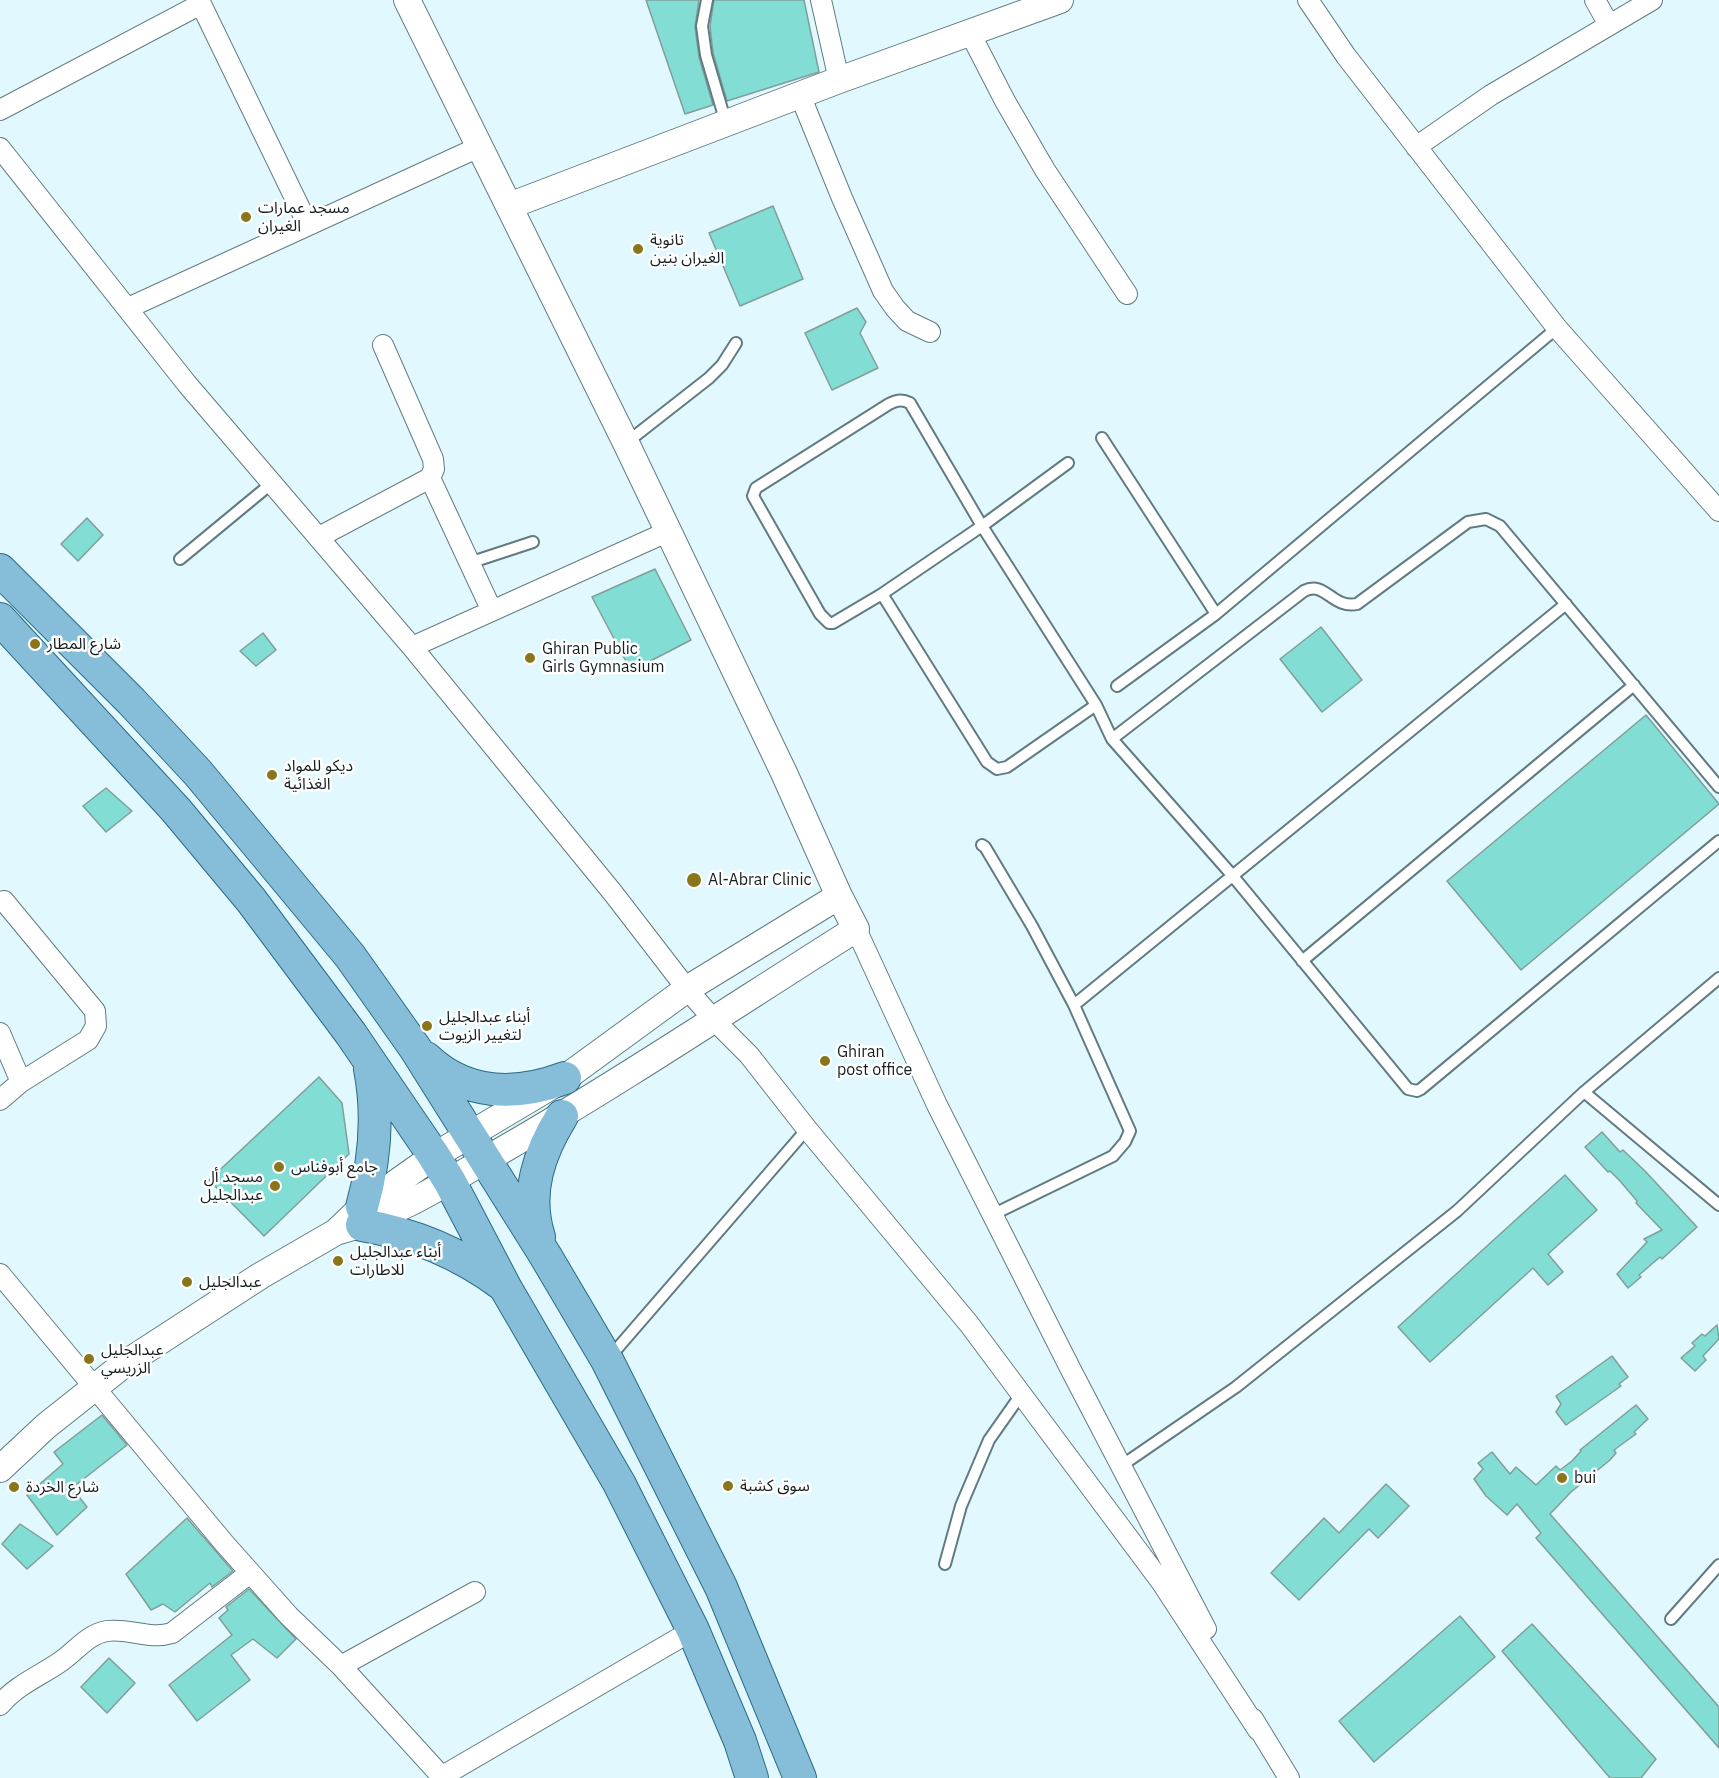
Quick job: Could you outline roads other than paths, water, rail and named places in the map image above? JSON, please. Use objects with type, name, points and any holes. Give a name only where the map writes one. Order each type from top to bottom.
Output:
[{"type":"main road","points":[[0,570],[132,702],[198,773],[350,956],[415,1048],[545,1255],[607,1360],[721,1587],[800,1778]]},
{"type":"main road","points":[[0,619],[184,819],[251,900],[351,1034],[442,1169],[505,1287],[619,1482],[693,1630],[740,1741],[753,1778]]},
{"type":"main road","points":[[415,1048],[432,1064],[452,1077],[485,1088],[520,1090],[543,1086],[565,1078]]},
{"type":"main road","points":[[369,1062],[375,1104],[375,1146],[372,1167],[353,1221],[406,1235],[448,1251],[478,1267],[505,1287]]},
{"type":"main road","points":[[545,1255],[536,1227],[533,1198],[537,1168],[543,1150],[562,1116]]},
{"type":"street","points":[[407,0],[626,443],[784,773],[937,1105],[1258,1730]]},
{"type":"street","points":[[821,0],[839,80]]},
{"type":"street","points":[[509,206],[839,80],[1060,0]]},
{"type":"street","points":[[1308,0],[1346,56],[1557,328],[1719,511]]},
{"type":"street","points":[[1595,0],[1609,25]]},
{"type":"street","points":[[1416,147],[1491,95],[1652,0]]},
{"type":"street","points":[[0,110],[200,2],[308,225]]},
{"type":"street","points":[[969,33],[1045,170],[1127,294]]},
{"type":"street","points":[[800,95],[883,291],[894,308],[907,321],[930,332]]},
{"type":"street","points":[[128,308],[478,147]]},
{"type":"street","points":[[0,148],[187,384],[412,647],[614,893],[687,988],[713,1019],[749,1055],[807,1129],[969,1324],[1162,1583],[1287,1777]]},
{"type":"street","points":[[319,537],[430,478],[434,469],[434,459],[383,345]]},
{"type":"street","points":[[430,478],[492,611]]},
{"type":"street","points":[[412,647],[667,532]]},
{"type":"street","points":[[0,1469],[94,1386],[200,1314],[478,1148],[565,1078],[687,988],[839,896]]},
{"type":"street","points":[[0,1100],[21,1082],[88,1040],[96,1026],[97,1018],[95,1011],[3,901]]},
{"type":"street","points":[[478,1148],[562,1116],[856,929]]},
{"type":"street","points":[[0,1033],[21,1082]]},
{"type":"street","points":[[0,1274],[250,1573],[289,1616],[341,1666],[442,1777],[693,1630]]},
{"type":"street","points":[[0,1705],[33,1677],[60,1662],[97,1634],[128,1630],[163,1636],[171,1633],[250,1573]]},
{"type":"street","points":[[341,1666],[475,1592]]},
{"type":"lane","points":[[707,0],[702,26],[706,55],[726,123]]},
{"type":"lane","points":[[1117,686],[1216,614],[1557,328]]},
{"type":"lane","points":[[626,443],[710,378],[736,343]]},
{"type":"lane","points":[[1068,463],[982,526],[882,594],[833,623],[824,620],[754,500],[754,490],[889,404],[897,400],[910,403],[982,526],[1096,705],[1112,740],[1232,874],[1408,1089],[1417,1091],[1719,841]]},
{"type":"lane","points":[[1102,438],[1216,614]]},
{"type":"lane","points":[[180,559],[272,483]]},
{"type":"lane","points":[[1112,740],[1304,591],[1316,588],[1343,605],[1357,604],[1468,522],[1486,519],[1500,526],[1719,787]]},
{"type":"lane","points":[[469,562],[533,542]]},
{"type":"lane","points":[[882,594],[953,710],[991,766],[997,769],[1007,767],[1096,705]]},
{"type":"lane","points":[[1074,1005],[1566,604]]},
{"type":"lane","points":[[1302,961],[1634,685]]},
{"type":"lane","points":[[982,845],[1032,926],[1074,1005],[1130,1131],[1125,1142],[1113,1156],[992,1215]]},
{"type":"lane","points":[[1121,1466],[1236,1387],[1457,1211],[1584,1092],[1719,978]]},
{"type":"lane","points":[[1584,1092],[1719,1205]]},
{"type":"lane","points":[[607,1360],[807,1129]]},
{"type":"lane","points":[[945,1564],[961,1506],[988,1440],[1022,1393]]},
{"type":"lane","points":[[1671,1619],[1719,1565]]},
{"type":"place","name":"مسجد عمارات الغيران","points":[[246,217]]},
{"type":"place","name":"تانوية الغيران بنين","points":[[638,249]]},
{"type":"place","name":"شارع المطار","points":[[35,644]]},
{"type":"place","name":"Ghiran Public Girls Gymnasium","points":[[530,658]]},
{"type":"place","name":"ديكو للمواد الغذائية","points":[[272,775]]},
{"type":"place","name":"Al-Abrar Clinic","points":[[694,880]]},
{"type":"place","name":"أبناء عبدالجليل لتغيير الزيوت","points":[[427,1026]]},
{"type":"place","name":"Ghiran post office","points":[[825,1061]]},
{"type":"place","name":"جامع أبوفناس","points":[[279,1167]]},
{"type":"place","name":"مسجد أل عبدالجليل","points":[[275,1186]]},
{"type":"place","name":"أبناء عبدالجليل للاطارات","points":[[338,1261]]},
{"type":"place","name":"عبدالجليل","points":[[187,1282]]},
{"type":"place","name":"عبدالجليل الزريسي","points":[[89,1359]]},
{"type":"place","name":"bui","points":[[1562,1478]]},
{"type":"place","name":"سوق كشبة","points":[[728,1486]]},
{"type":"place","name":"شارع الخردة","points":[[14,1487]]}]
